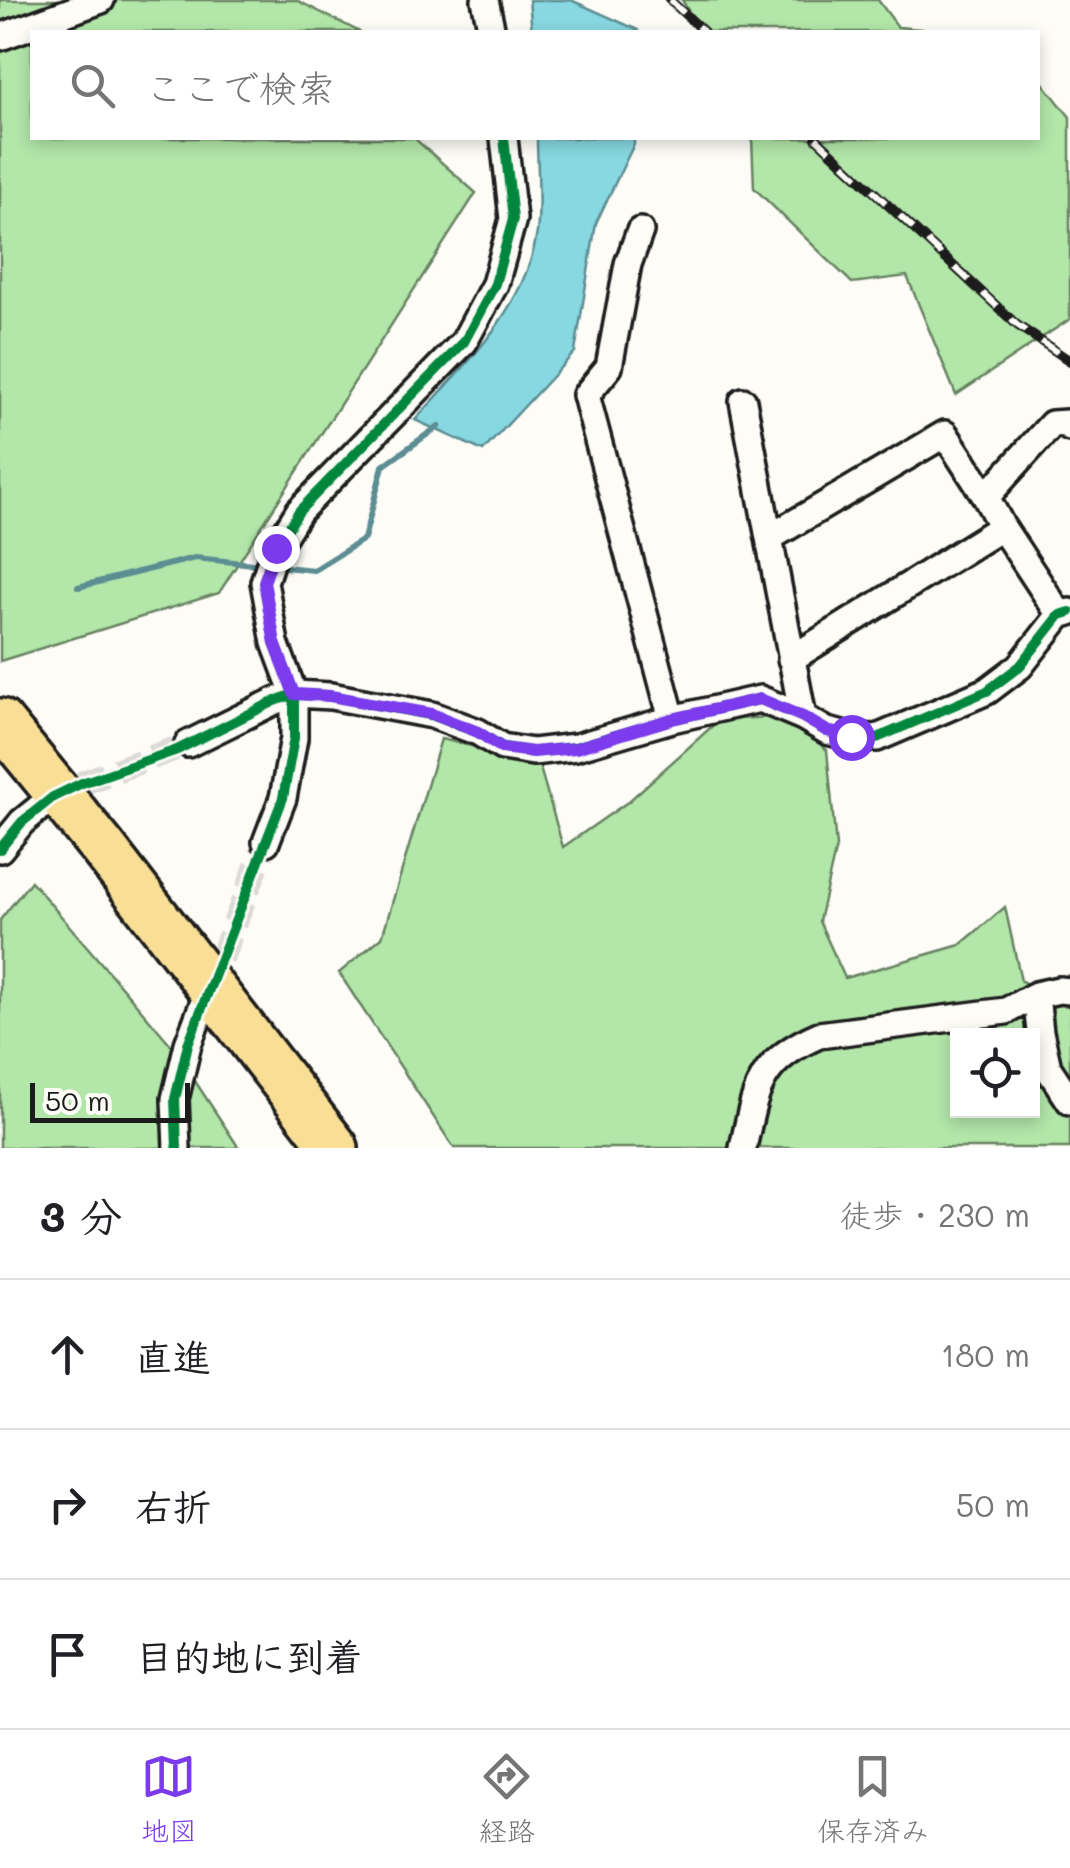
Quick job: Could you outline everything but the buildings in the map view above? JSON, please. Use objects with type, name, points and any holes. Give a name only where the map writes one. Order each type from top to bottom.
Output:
[{"type":"highway","points":[[0,722],[335,1148]]},
{"type":"street","points":[[0,37],[101,0]]},
{"type":"street","points":[[485,0],[492,30]]},
{"type":"street","points":[[266,842],[283,798],[294,738],[294,694],[275,643],[266,579],[274,552],[298,511],[464,342],[495,284],[513,219],[504,140]]},
{"type":"street","points":[[640,231],[628,264],[610,367],[586,394],[672,719]]},
{"type":"street","points":[[744,400],[803,717]]},
{"type":"street","points":[[986,497],[1052,424],[1066,423],[1070,428]]},
{"type":"street","points":[[188,744],[294,694],[330,696],[432,714],[478,732],[502,748],[533,752],[576,748],[672,719],[760,699],[827,731],[877,738],[987,691],[1020,666],[1065,613],[1002,527],[945,434],[769,538]]},
{"type":"street","points":[[791,659],[1002,527]]},
{"type":"street","points":[[0,849],[22,822],[49,800]]},
{"type":"street","points":[[743,1148],[754,1099],[765,1072],[797,1044],[819,1035],[1006,1010],[1036,995],[1070,991]]},
{"type":"street","points":[[1036,995],[1048,1068],[1070,1101]]},
{"type":"street","points":[[177,1148],[175,1099],[188,1044],[202,1007]]},
{"type":"green space","points":[[0,0],[296,0],[356,30],[30,30],[30,140],[416,140],[476,193],[219,593],[0,661]]},
{"type":"green space","points":[[682,0],[878,0],[898,27],[932,30],[700,30]]},
{"type":"green space","points":[[1040,80],[1070,117],[1070,319],[956,395],[907,276],[852,283],[754,188],[752,140],[1040,140]]},
{"type":"green space","points":[[790,716],[827,750],[836,847],[819,921],[845,978],[960,945],[1005,907],[1021,981],[1070,1003],[1070,1148],[454,1148],[339,973],[382,937],[441,739],[538,761],[563,847],[629,801],[719,720]]},
{"type":"green space","points":[[31,881],[172,1046],[239,1148],[0,1148],[0,920]]},
{"type":"water","points":[[529,0],[571,0],[638,30],[532,30]]},
{"type":"water","points":[[537,140],[634,140],[596,223],[575,352],[483,451],[415,420],[490,335],[520,286],[537,232]]},
{"type":"waterway","points":[[275,566],[314,570],[364,539],[383,466],[439,426]]},
{"type":"waterway","points":[[78,587],[195,558],[263,565]]},
{"type":"tunnel","points":[[49,800],[82,783],[188,744]]},
{"type":"tunnel","points":[[208,993],[266,842]]},
{"type":"railway","points":[[670,0],[702,30]]},
{"type":"railway","points":[[818,140],[1017,325],[1070,361]]},
{"type":"cycle path","points":[[177,1148],[175,1099],[188,1044],[283,798],[294,738],[294,694],[275,643],[264,582],[276,548],[299,511],[464,342],[495,284],[513,219],[504,140]]},
{"type":"cycle path","points":[[0,849],[22,822],[53,797],[177,750],[294,694],[331,696],[432,715],[478,732],[502,747],[533,752],[576,747],[760,699],[827,731],[877,738],[987,691],[1020,666],[1060,615],[1070,612]]},
{"type":"route","points":[[276,548],[264,582],[275,643],[294,694],[330,696],[432,714],[478,732],[502,748],[533,752],[576,748],[672,719],[760,699],[827,731],[851,737]]}]
